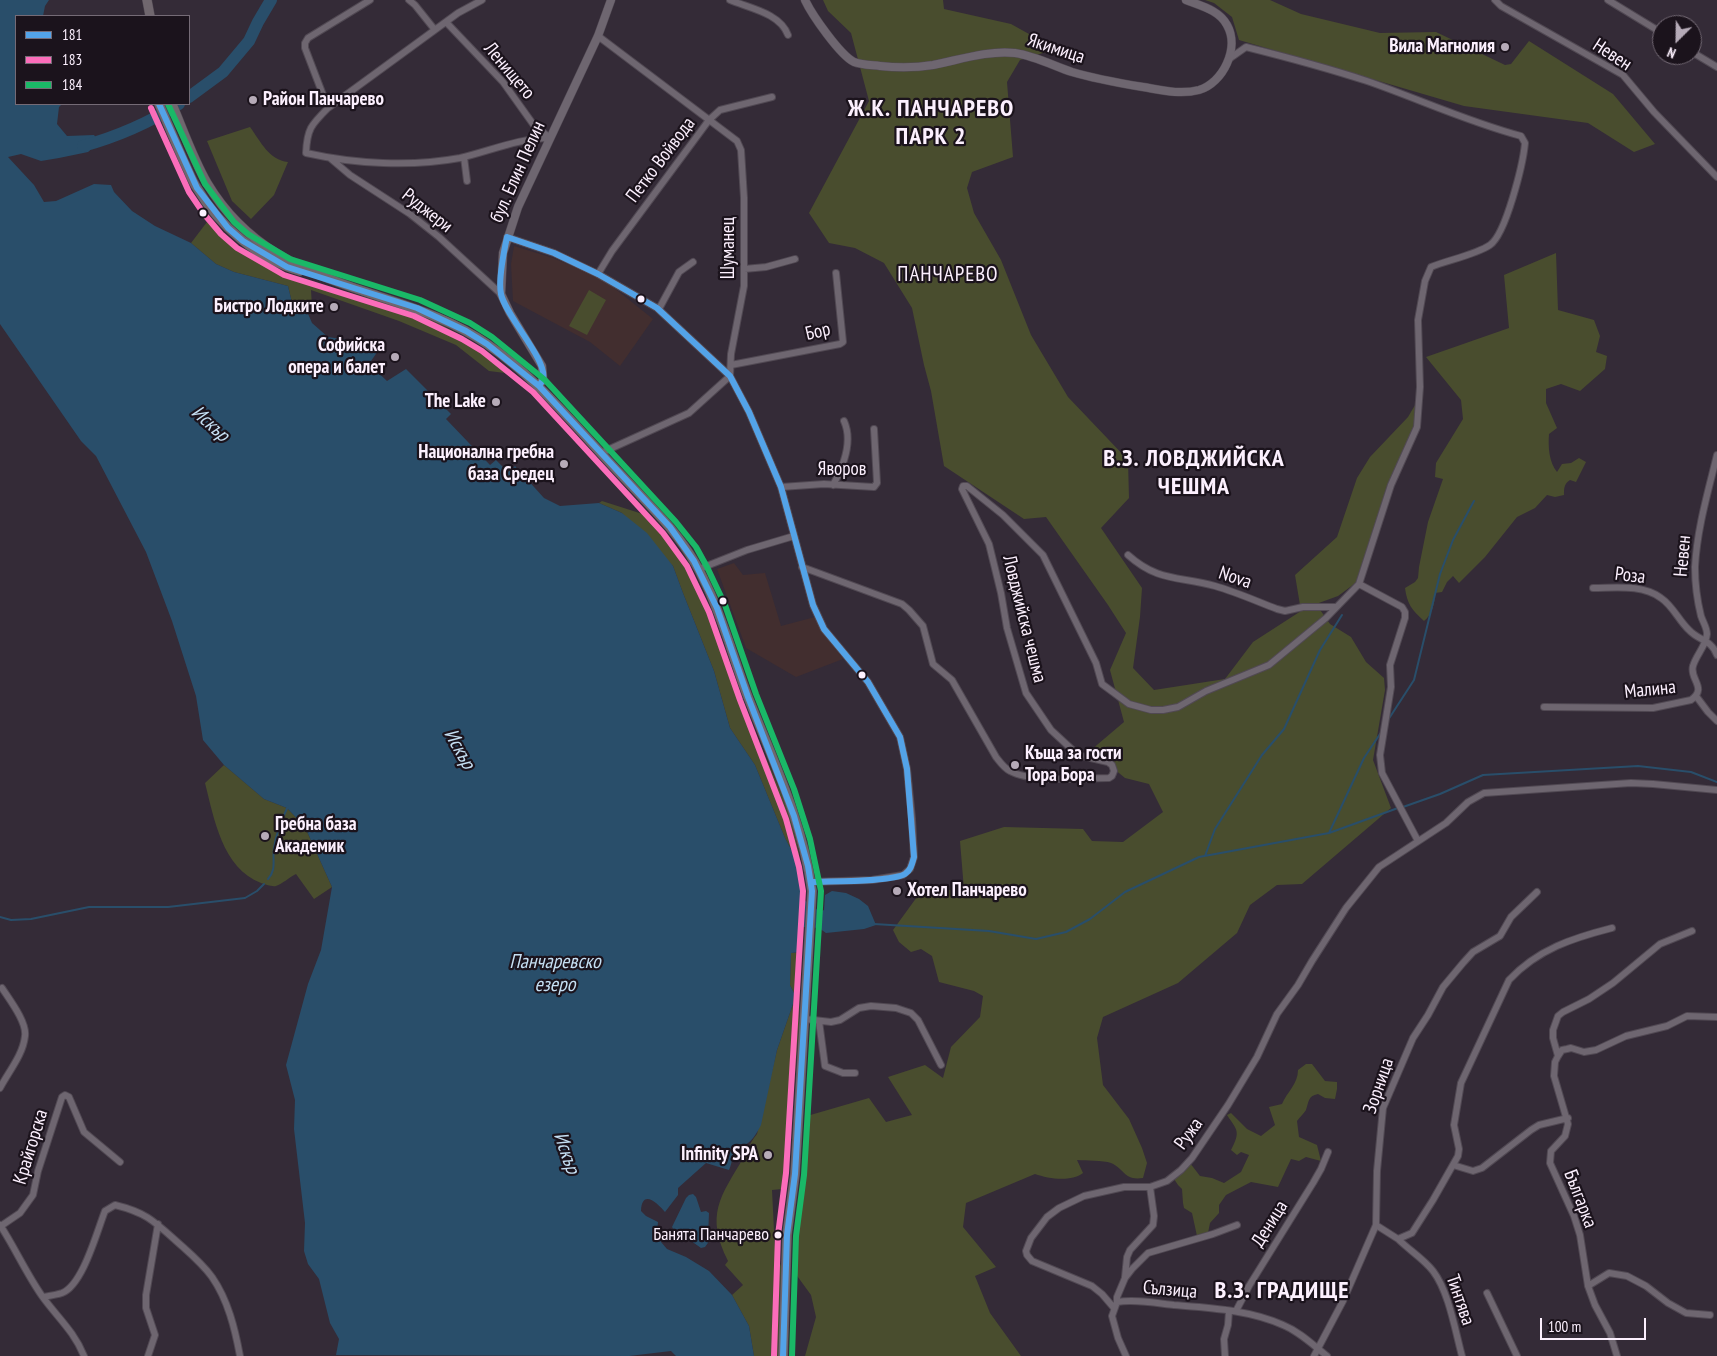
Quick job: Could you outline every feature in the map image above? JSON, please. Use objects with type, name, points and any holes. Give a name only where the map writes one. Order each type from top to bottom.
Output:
[{"type":"main road","points":[[143,15],[145,0]]},
{"type":"main road","points":[[145,0],[150,15]]},
{"type":"main road","points":[[159,105],[196,188],[228,228],[260,252],[287,267],[416,308],[466,331],[488,344],[539,386],[671,528],[699,569],[716,607],[796,819],[806,851],[811,882],[811,930],[795,1174],[787,1235],[782,1356]]},
{"type":"main road","points":[[172,105],[207,182],[220,203],[236,221],[262,245],[289,261],[339,282]]},
{"type":"street","points":[[328,108],[305,48],[305,43],[308,38],[370,0]]},
{"type":"street","points":[[409,0],[435,30]]},
{"type":"street","points":[[482,0],[446,22],[328,108],[313,123],[308,132],[306,153],[330,158],[402,163],[464,157],[534,138],[550,138]]},
{"type":"street","name":"бул. Елин Пелин","points":[[539,386],[543,379],[542,366],[510,314],[501,294],[502,262],[507,237],[518,207],[598,36],[611,0]]},
{"type":"street","points":[[730,0],[779,21],[786,28],[788,35]]},
{"type":"street","name":"Якимица","points":[[806,0],[818,22],[844,54],[854,61],[867,65],[905,68],[995,53],[1014,53],[1102,81],[1174,92],[1193,91],[1208,86],[1219,77],[1229,59]]},
{"type":"street","points":[[1186,0],[1213,10],[1227,25],[1231,40],[1229,59]]},
{"type":"street","name":"Невен","points":[[1495,0],[1501,6],[1623,76],[1654,112],[1717,177]]},
{"type":"street","points":[[1608,0],[1652,27]]},
{"type":"street","name":"Ленището","points":[[446,22],[503,82],[533,124],[550,138]]},
{"type":"street","name":"Шуманец","points":[[598,36],[737,141],[741,150],[744,198],[744,286],[731,354],[730,376]]},
{"type":"street","points":[[1229,59],[1246,46],[1286,57],[1368,82],[1492,128],[1521,136],[1525,143],[1515,193],[1498,234],[1490,245],[1431,267],[1425,281],[1418,320],[1420,388],[1417,427],[1391,486],[1359,584],[1336,607]]},
{"type":"street","points":[[1702,58],[1717,67]]},
{"type":"street","name":"Петко Войвода","points":[[598,274],[612,251],[709,120],[720,110],[772,97]]},
{"type":"street","points":[[464,157],[467,181]]},
{"type":"street","name":"Руджери","points":[[330,158],[350,176],[410,214],[501,294]]},
{"type":"street","points":[[507,237],[554,253],[598,274],[657,308],[730,376],[749,412],[781,487],[813,605],[824,629],[868,682],[900,737],[907,770],[914,857],[910,869],[903,875],[872,880],[811,882]]},
{"type":"street","points":[[744,269],[766,267],[795,259]]},
{"type":"street","points":[[657,308],[660,306],[679,272],[692,262]]},
{"type":"street","name":"Бор","points":[[731,365],[843,342],[836,273]]},
{"type":"street","points":[[601,453],[689,413],[730,376]]},
{"type":"street","points":[[833,485],[846,451],[846,427],[844,422]]},
{"type":"street","name":"Яворов","points":[[781,487],[833,485],[874,487],[878,483],[874,429]]},
{"type":"street","name":"Невен","points":[[1717,455],[1705,500],[1696,558],[1695,581],[1701,616],[1707,633],[1706,640],[1715,649],[1717,655]]},
{"type":"street","name":"Ловджийска чешма","points":[[802,568],[902,604],[910,610],[923,626],[933,664],[952,680],[996,757],[1010,771],[1018,775],[1050,779],[1109,778],[1114,771],[1108,762],[1078,755],[1051,730],[1026,693],[1006,628],[1001,592],[989,544],[962,489],[963,486],[966,486],[1003,515],[1043,555],[1096,663],[1102,684],[1119,698],[1134,706],[1151,710],[1178,707],[1206,691],[1269,665],[1326,618],[1336,607]]},
{"type":"street","points":[[699,569],[747,550],[794,536]]},
{"type":"street","name":"Nova","points":[[1128,555],[1148,569],[1169,578],[1217,587],[1277,609],[1285,611],[1303,607],[1336,607]]},
{"type":"street","points":[[1359,584],[1396,603],[1405,612],[1390,665],[1392,687],[1380,755],[1382,773],[1418,841]]},
{"type":"street","name":"Роза","points":[[1593,588],[1631,588],[1662,598],[1690,631],[1706,640]]},
{"type":"street","name":"Малина","points":[[1544,707],[1653,708],[1691,700],[1696,696],[1698,690],[1698,682],[1692,670],[1706,640]]},
{"type":"street","points":[[1696,696],[1717,722]]},
{"type":"street","name":"Ружа","points":[[1116,1305],[1092,1286],[1032,1261],[1026,1251],[1031,1238],[1047,1217],[1071,1202],[1084,1196],[1124,1187],[1150,1187],[1173,1178],[1192,1158],[1257,1057],[1277,1014],[1298,985],[1346,908],[1379,867],[1446,823],[1468,802],[1484,793],[1631,784],[1653,784],[1717,790]]},
{"type":"street","name":"Зорница","points":[[1314,1356],[1343,1301],[1376,1225],[1377,1171],[1383,1108],[1413,1038],[1443,987],[1463,963],[1473,952],[1500,936],[1511,917],[1537,892]]},
{"type":"street","points":[[1398,1239],[1412,1233],[1458,1156],[1459,1149],[1454,1125],[1461,1083],[1509,980],[1538,956],[1565,942],[1612,928]]},
{"type":"street","points":[[1558,1056],[1553,1038],[1553,1030],[1558,1016],[1613,983],[1660,944],[1692,930]]},
{"type":"street","points":[[0,1088],[2,1078],[18,1058],[26,1034],[17,1010],[2,988]]},
{"type":"street","points":[[805,1019],[831,1022],[840,1020],[859,1008],[871,1006],[896,1008],[911,1012],[918,1020],[941,1065]]},
{"type":"street","points":[[1453,1165],[1473,1171],[1482,1168],[1539,1125],[1568,1118],[1554,1076],[1554,1069],[1562,1050],[1571,1048],[1584,1052],[1596,1050],[1626,1036],[1667,1026],[1687,1016],[1704,1015],[1717,1017]]},
{"type":"street","points":[[819,1021],[825,1066],[843,1073],[854,1073]]},
{"type":"street","name":"Крайгорска","points":[[0,1226],[20,1213],[33,1194],[38,1171],[62,1097],[65,1095],[69,1097],[84,1132],[120,1162]]},
{"type":"street","name":"Българка","points":[[1568,1118],[1567,1132],[1551,1152],[1550,1162],[1574,1216],[1580,1235],[1588,1286],[1595,1305],[1610,1333],[1617,1356]]},
{"type":"street","name":"Деница","points":[[1225,1356],[1224,1339],[1232,1311],[1322,1169],[1328,1152]]},
{"type":"street","points":[[1125,1278],[1127,1257],[1130,1250],[1153,1225],[1154,1216],[1150,1187]]},
{"type":"street","points":[[43,1297],[64,1292],[78,1279],[105,1211],[115,1205],[135,1210],[158,1224],[190,1253],[212,1277],[226,1305],[237,1339],[240,1356]]},
{"type":"street","points":[[148,1356],[155,1335],[146,1308],[146,1295],[158,1224]]},
{"type":"street","points":[[1126,1356],[1113,1322],[1116,1297],[1125,1278],[1139,1261],[1148,1253],[1212,1234],[1237,1224]]},
{"type":"street","name":"Тинтява","points":[[1376,1225],[1398,1239],[1432,1269],[1439,1279],[1447,1300],[1462,1356]]},
{"type":"street","points":[[0,1226],[43,1297],[70,1329],[84,1356]]},
{"type":"street","points":[[1588,1286],[1609,1273],[1627,1276],[1646,1286],[1668,1303],[1686,1313],[1710,1315]]},
{"type":"street","points":[[1487,1293],[1517,1356]]},
{"type":"street","name":"Сълзица","points":[[1116,1305],[1128,1301],[1155,1302],[1232,1311],[1284,1325],[1307,1339],[1327,1356]]},
{"type":"shaded area","points":[[514,246],[553,258],[603,279],[653,319],[620,366],[590,342],[513,301],[511,264]]},
{"type":"shaded area","points":[[734,563],[743,575],[765,573],[781,626],[815,617],[843,659],[796,677],[746,648],[717,569]]},
{"type":"green space","points":[[823,0],[943,0],[944,9],[1011,24],[1056,49],[1020,60],[1007,82],[1013,157],[972,172],[967,188],[974,213],[1001,260],[1031,335],[1068,397],[1128,460],[1129,498],[1101,528],[1142,588],[1133,668],[1154,690],[1225,679],[1253,642],[1301,611],[1295,575],[1337,537],[1357,478],[1370,457],[1408,417],[1418,400],[1414,427],[1357,582],[1338,596],[1316,604],[1330,624],[1351,637],[1366,662],[1384,678],[1385,690],[1373,760],[1391,808],[1302,884],[1277,885],[1250,905],[1237,933],[1178,983],[1103,1017],[1097,1038],[1103,1085],[1129,1119],[1142,1148],[1147,1163],[1143,1178],[1132,1178],[1116,1165],[1108,1162],[1077,1160],[1083,1173],[1078,1176],[1060,1179],[1035,1174],[966,1203],[963,1227],[996,1267],[975,1276],[990,1313],[1021,1356],[805,1356],[816,1317],[811,1295],[795,1273],[807,1116],[869,1098],[886,1122],[912,1115],[888,1077],[925,1065],[943,1078],[951,1047],[980,1017],[983,996],[974,991],[939,982],[932,956],[921,949],[911,952],[899,942],[893,930],[922,890],[964,890],[960,841],[1004,827],[1083,829],[1092,841],[1123,842],[1163,812],[1149,784],[1125,778],[1091,750],[1124,722],[1110,670],[1126,633],[1046,517],[1024,519],[944,466],[931,391],[912,308],[884,263],[855,248],[829,243],[809,213],[869,101],[851,33],[828,11]]},
{"type":"green space","points":[[1205,0],[1270,0],[1301,14],[1380,33],[1436,32],[1505,65],[1511,64],[1529,41],[1613,94],[1655,144],[1634,152],[1588,123],[1464,106],[1239,40],[1232,17],[1214,3]]},
{"type":"green space","points":[[250,127],[271,154],[281,161],[288,162],[274,195],[251,219],[232,201],[207,141]]},
{"type":"green space","points":[[207,222],[248,254],[276,269],[290,275],[398,307],[457,333],[514,373],[542,397],[505,373],[489,371],[456,345],[399,321],[311,290],[312,307],[294,311],[288,286],[234,272],[216,264],[191,243]]},
{"type":"green space","points":[[1556,253],[1558,310],[1594,320],[1600,336],[1596,352],[1607,356],[1605,369],[1580,391],[1561,384],[1546,389],[1546,403],[1557,428],[1549,434],[1550,454],[1554,468],[1557,472],[1562,464],[1571,463],[1579,458],[1586,462],[1576,482],[1570,480],[1567,483],[1564,488],[1564,495],[1555,497],[1547,495],[1535,508],[1517,517],[1485,557],[1459,583],[1453,576],[1447,582],[1442,592],[1435,593],[1429,616],[1424,621],[1411,606],[1405,588],[1418,578],[1428,522],[1443,479],[1435,477],[1436,463],[1463,419],[1461,400],[1426,357],[1509,328],[1504,275]]},
{"type":"green space","points":[[589,290],[606,300],[587,335],[569,326]]},
{"type":"green space","points":[[602,501],[652,517],[688,563],[705,600],[732,679],[791,816],[800,866],[785,838],[755,765],[730,728],[714,671],[673,566],[622,513],[599,503]]},
{"type":"green space","name":"Гребна база Академик","points":[[224,765],[264,799],[287,808],[305,827],[332,887],[314,899],[296,874],[273,886],[261,883],[248,876],[237,866],[229,854],[216,826],[205,783]]},
{"type":"green space","points":[[801,952],[799,1027],[790,1134],[782,1189],[772,1190],[775,1251],[781,1266],[778,1356],[754,1356],[749,1326],[732,1295],[743,1285],[725,1265],[728,1261],[717,1231],[718,1207],[722,1195],[757,1134],[777,1050],[793,1004],[794,993],[790,985],[791,953]]},
{"type":"green space","points":[[1306,1064],[1312,1064],[1325,1081],[1337,1082],[1335,1099],[1325,1098],[1318,1094],[1312,1096],[1309,1099],[1306,1110],[1297,1121],[1299,1137],[1317,1145],[1321,1161],[1306,1157],[1299,1161],[1291,1159],[1278,1187],[1251,1182],[1226,1195],[1219,1205],[1219,1213],[1210,1223],[1208,1233],[1197,1236],[1192,1213],[1184,1208],[1182,1189],[1174,1179],[1190,1163],[1200,1176],[1224,1183],[1241,1172],[1249,1155],[1241,1152],[1237,1155],[1231,1150],[1237,1135],[1227,1115],[1231,1113],[1247,1129],[1261,1136],[1275,1125],[1269,1107],[1282,1104],[1294,1084],[1298,1070]]},
{"type":"water","name":"Панчаревско езеро","points":[[0,0],[49,0],[45,6],[43,15],[15,15],[15,105],[61,105],[59,107],[57,124],[67,136],[94,135],[99,142],[88,152],[41,161],[21,154],[8,157],[34,185],[44,202],[56,201],[94,184],[111,185],[114,192],[132,211],[155,226],[191,243],[216,264],[234,272],[288,286],[294,311],[306,309],[312,323],[328,337],[382,345],[369,364],[387,381],[406,369],[451,414],[446,419],[490,465],[496,460],[508,472],[515,466],[544,498],[560,506],[599,503],[622,513],[647,533],[673,566],[714,671],[730,728],[755,765],[785,838],[800,866],[803,899],[820,912],[824,910],[825,895],[832,891],[846,893],[868,906],[876,925],[864,929],[826,933],[819,928],[803,927],[801,952],[791,953],[790,985],[794,993],[793,1004],[777,1050],[761,1125],[756,1134],[743,1146],[739,1144],[729,1170],[706,1163],[678,1188],[678,1195],[665,1212],[651,1200],[644,1200],[642,1204],[641,1211],[658,1222],[657,1233],[667,1249],[686,1257],[709,1271],[732,1295],[749,1326],[754,1356],[676,1356],[671,1351],[629,1356],[336,1355],[339,1339],[330,1323],[319,1279],[308,1264],[304,1251],[305,1223],[294,1129],[295,1100],[286,1065],[308,984],[321,950],[332,887],[305,827],[287,808],[264,799],[224,765],[203,740],[196,696],[172,621],[146,552],[96,456],[81,441],[0,324]]},
{"type":"water","points":[[693,1194],[696,1197],[701,1212],[706,1211],[709,1213],[708,1237],[710,1240],[705,1247],[701,1248],[687,1238],[679,1240],[674,1238],[675,1231],[672,1227],[686,1198]]},
{"type":"waterway","points":[[190,96],[223,72],[249,41],[271,0]]},
{"type":"waterway","points":[[83,146],[132,128],[177,105]]},
{"type":"waterway","points":[[1388,720],[1414,680],[1440,574],[1453,540],[1474,501]]},
{"type":"waterway","points":[[1205,856],[1215,829],[1262,755],[1284,729],[1320,650],[1342,615]]},
{"type":"waterway","points":[[1329,833],[1364,758],[1382,731]]},
{"type":"waterway","points":[[1403,807],[1440,794],[1483,775],[1638,766],[1691,772],[1717,782]]},
{"type":"waterway","points":[[268,879],[273,868],[276,837],[288,806]]},
{"type":"waterway","points":[[874,924],[989,931],[1036,939],[1066,932],[1090,919],[1125,892],[1199,857],[1329,833],[1398,808]]},
{"type":"waterway","points":[[0,917],[11,920],[31,919],[89,907],[168,907],[245,898],[264,884]]},
{"type":"transit line","name":"181","points":[[159,105],[197,188],[228,228],[243,241],[287,267],[417,308],[466,331],[487,344],[539,386],[670,527],[694,561],[717,608],[748,697],[794,816],[808,866],[812,891],[795,1174],[787,1235],[783,1356]]},
{"type":"transit line","name":"184","points":[[168,105],[205,184],[234,222],[248,234],[290,259],[420,300],[470,323],[492,337],[545,380],[676,522],[696,547],[707,567],[725,605],[756,694],[794,789],[810,839],[821,891],[804,1175],[796,1236],[792,1356]]},
{"type":"transit line","name":"183","points":[[151,108],[189,192],[221,234],[237,248],[284,275],[414,316],[462,339],[482,351],[533,392],[663,533],[687,566],[709,612],[740,700],[786,819],[799,867],[803,891],[786,1173],[778,1235],[774,1356]]},
{"type":"transit line","name":"181","points":[[539,386],[543,379],[543,371],[539,361],[510,314],[501,294],[501,274],[507,237],[554,253],[598,274],[657,308],[730,376],[749,412],[781,487],[813,605],[824,629],[868,682],[900,737],[907,769],[914,857],[909,871],[898,877],[860,881],[811,882]]},
{"type":"place","name":"Вила Магнолия","points":[[1505,47]]},
{"type":"place","name":"Район Панчарево","points":[[253,100]]},
{"type":"place","name":"Бистро Лодките","points":[[334,307]]},
{"type":"place","name":"Софийска опера и балет","points":[[395,357]]},
{"type":"place","name":"The Lake","points":[[496,402]]},
{"type":"place","name":"Национална гребна база Средец","points":[[564,464]]},
{"type":"place","name":"Къща за гости Тора Бора","points":[[1015,765]]},
{"type":"place","name":"Гребна база Академик","points":[[265,836]]},
{"type":"place","name":"Хотел Панчарево","points":[[897,891]]},
{"type":"place","name":"Infinity SPA","points":[[768,1155]]},
{"type":"place","name":"Банята Панчарево","points":[[778,1235]]},
{"type":"district","name":"Ж.К. ПАНЧАРЕВО ПАРК 2","points":[[931,123]]},
{"type":"district","name":"ПАНЧАРЕВО","points":[[948,275]]},
{"type":"district","name":"В.З. ЛОВДЖИЙСКА ЧЕШМА","points":[[1194,473]]},
{"type":"district","name":"В.З. ГРАДИЩЕ","points":[[1282,1291]]},
{"type":"water label","name":"Искър","points":[[210,424]]},
{"type":"water label","name":"Искър","points":[[459,749]]},
{"type":"water label","name":"Искър","points":[[566,1153]]}]
